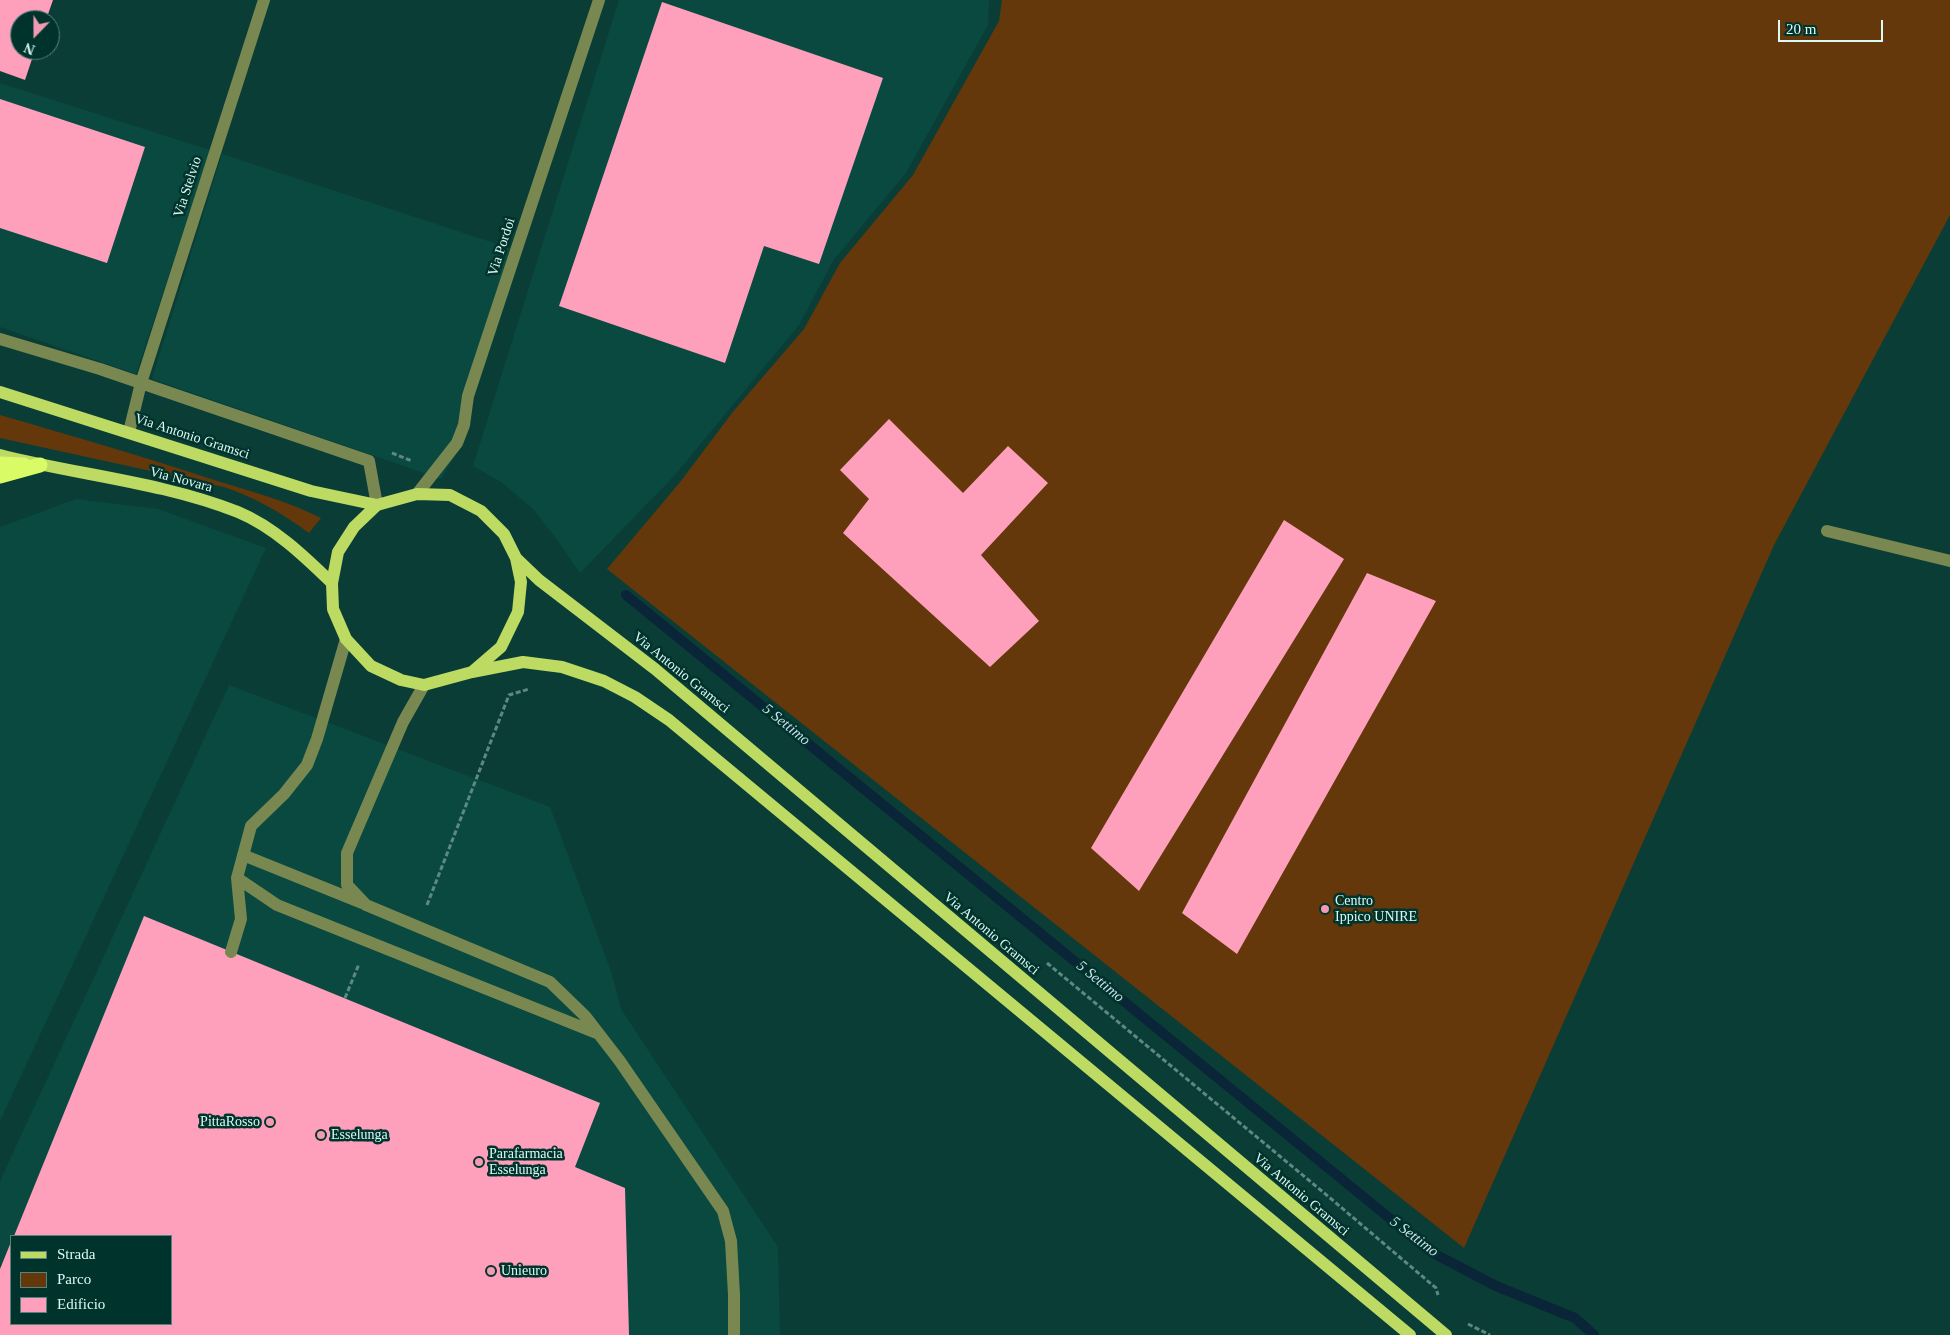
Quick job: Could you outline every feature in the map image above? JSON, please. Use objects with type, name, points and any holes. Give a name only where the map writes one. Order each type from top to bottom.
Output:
[{"type":"highway","points":[[0,464],[40,465]]},
{"type":"highway","points":[[0,476],[40,465]]},
{"type":"main road","name":"Via Antonio Gramsci","points":[[0,392],[311,491],[377,505]]},
{"type":"main road","name":"Via Novara","points":[[0,455],[190,497],[238,513],[270,530],[305,556],[332,584]]},
{"type":"main road","points":[[472,672],[501,647],[518,612],[521,582],[516,558],[504,534],[481,511],[450,495],[417,494],[377,505],[354,527],[338,552],[332,584],[333,609],[346,639],[371,666],[401,680],[424,685],[472,672],[523,662],[562,667],[604,681],[634,697],[669,720],[1410,1335]]},
{"type":"main road","name":"Via Antonio Gramsci","points":[[516,558],[539,580],[655,669],[1446,1335]]},
{"type":"street","name":"Via Stelvio","points":[[129,432],[141,383],[264,0]]},
{"type":"street","name":"Via Pordoi","points":[[417,494],[457,443],[464,425],[468,396],[599,0]]},
{"type":"street","points":[[0,339],[141,383],[369,461],[377,505]]},
{"type":"street","points":[[1828,531],[1950,561]]},
{"type":"street","points":[[231,952],[241,920],[237,878],[251,826],[284,794],[307,765],[317,739],[346,639]]},
{"type":"street","points":[[366,905],[347,885],[347,853],[402,722],[424,685]]},
{"type":"street","points":[[243,855],[550,982],[585,1016],[600,1034],[723,1211],[730,1241],[734,1295],[734,1335]]},
{"type":"street","points":[[237,878],[277,905],[600,1034]]},
{"type":"path","points":[[438,876],[509,695],[554,682],[562,667]]},
{"type":"shaded area","points":[[619,0],[989,0],[988,25],[906,173],[833,261],[799,325],[674,476],[580,573],[532,508],[501,482],[473,466]]},
{"type":"shaded area","points":[[0,83],[210,150],[136,374],[0,327]]},
{"type":"shaded area","points":[[222,154],[522,252],[464,425],[463,441],[441,479],[152,379]]},
{"type":"shaded area","points":[[76,499],[158,509],[266,548],[0,1121],[0,527]]},
{"type":"shaded area","points":[[229,685],[550,807],[611,971],[621,1009],[778,1247],[780,1335],[0,1335],[0,1181]]},
{"type":"green space","name":"Centro Ippico UNIRE","points":[[1002,0],[1950,0],[1950,215],[1774,545],[1464,1248],[607,569],[681,481],[732,413],[804,329],[840,263],[913,175],[999,21]]},
{"type":"green space","points":[[0,415],[134,454],[269,497],[321,518],[309,533],[268,507],[224,487],[0,438]]},
{"type":"building","points":[[0,0],[53,0],[50,10],[10,10],[10,60],[32,60],[25,80],[0,71]]},
{"type":"building","points":[[662,2],[883,78],[819,264],[764,246],[725,363],[559,306]]},
{"type":"building","points":[[0,99],[145,147],[107,263],[0,228]]},
{"type":"building","points":[[889,419],[963,493],[1008,446],[1048,483],[981,555],[1039,621],[990,667],[843,533],[869,499],[840,470]]},
{"type":"building","points":[[1284,520],[1344,559],[1139,891],[1091,848]]},
{"type":"building","points":[[1367,573],[1436,601],[1237,954],[1182,913]]},
{"type":"building","name":"Esselunga","points":[[144,916],[600,1103],[575,1167],[625,1188],[629,1335],[0,1335],[0,1269],[10,1244],[10,1325],[172,1325],[172,1235],[14,1235]]},
{"type":"waterway","name":"5 Settimo","points":[[626,595],[1431,1252],[1496,1286],[1575,1318],[1594,1335]]},
{"type":"place","name":"Centro Ippico UNIRE","points":[[1325,909]]},
{"type":"place","name":"PittaRosso","points":[[270,1122]]},
{"type":"place","name":"Esselunga","points":[[321,1135]]},
{"type":"place","name":"Parafarmacia Esselunga","points":[[479,1162]]},
{"type":"place","name":"Unieuro","points":[[491,1271]]}]
